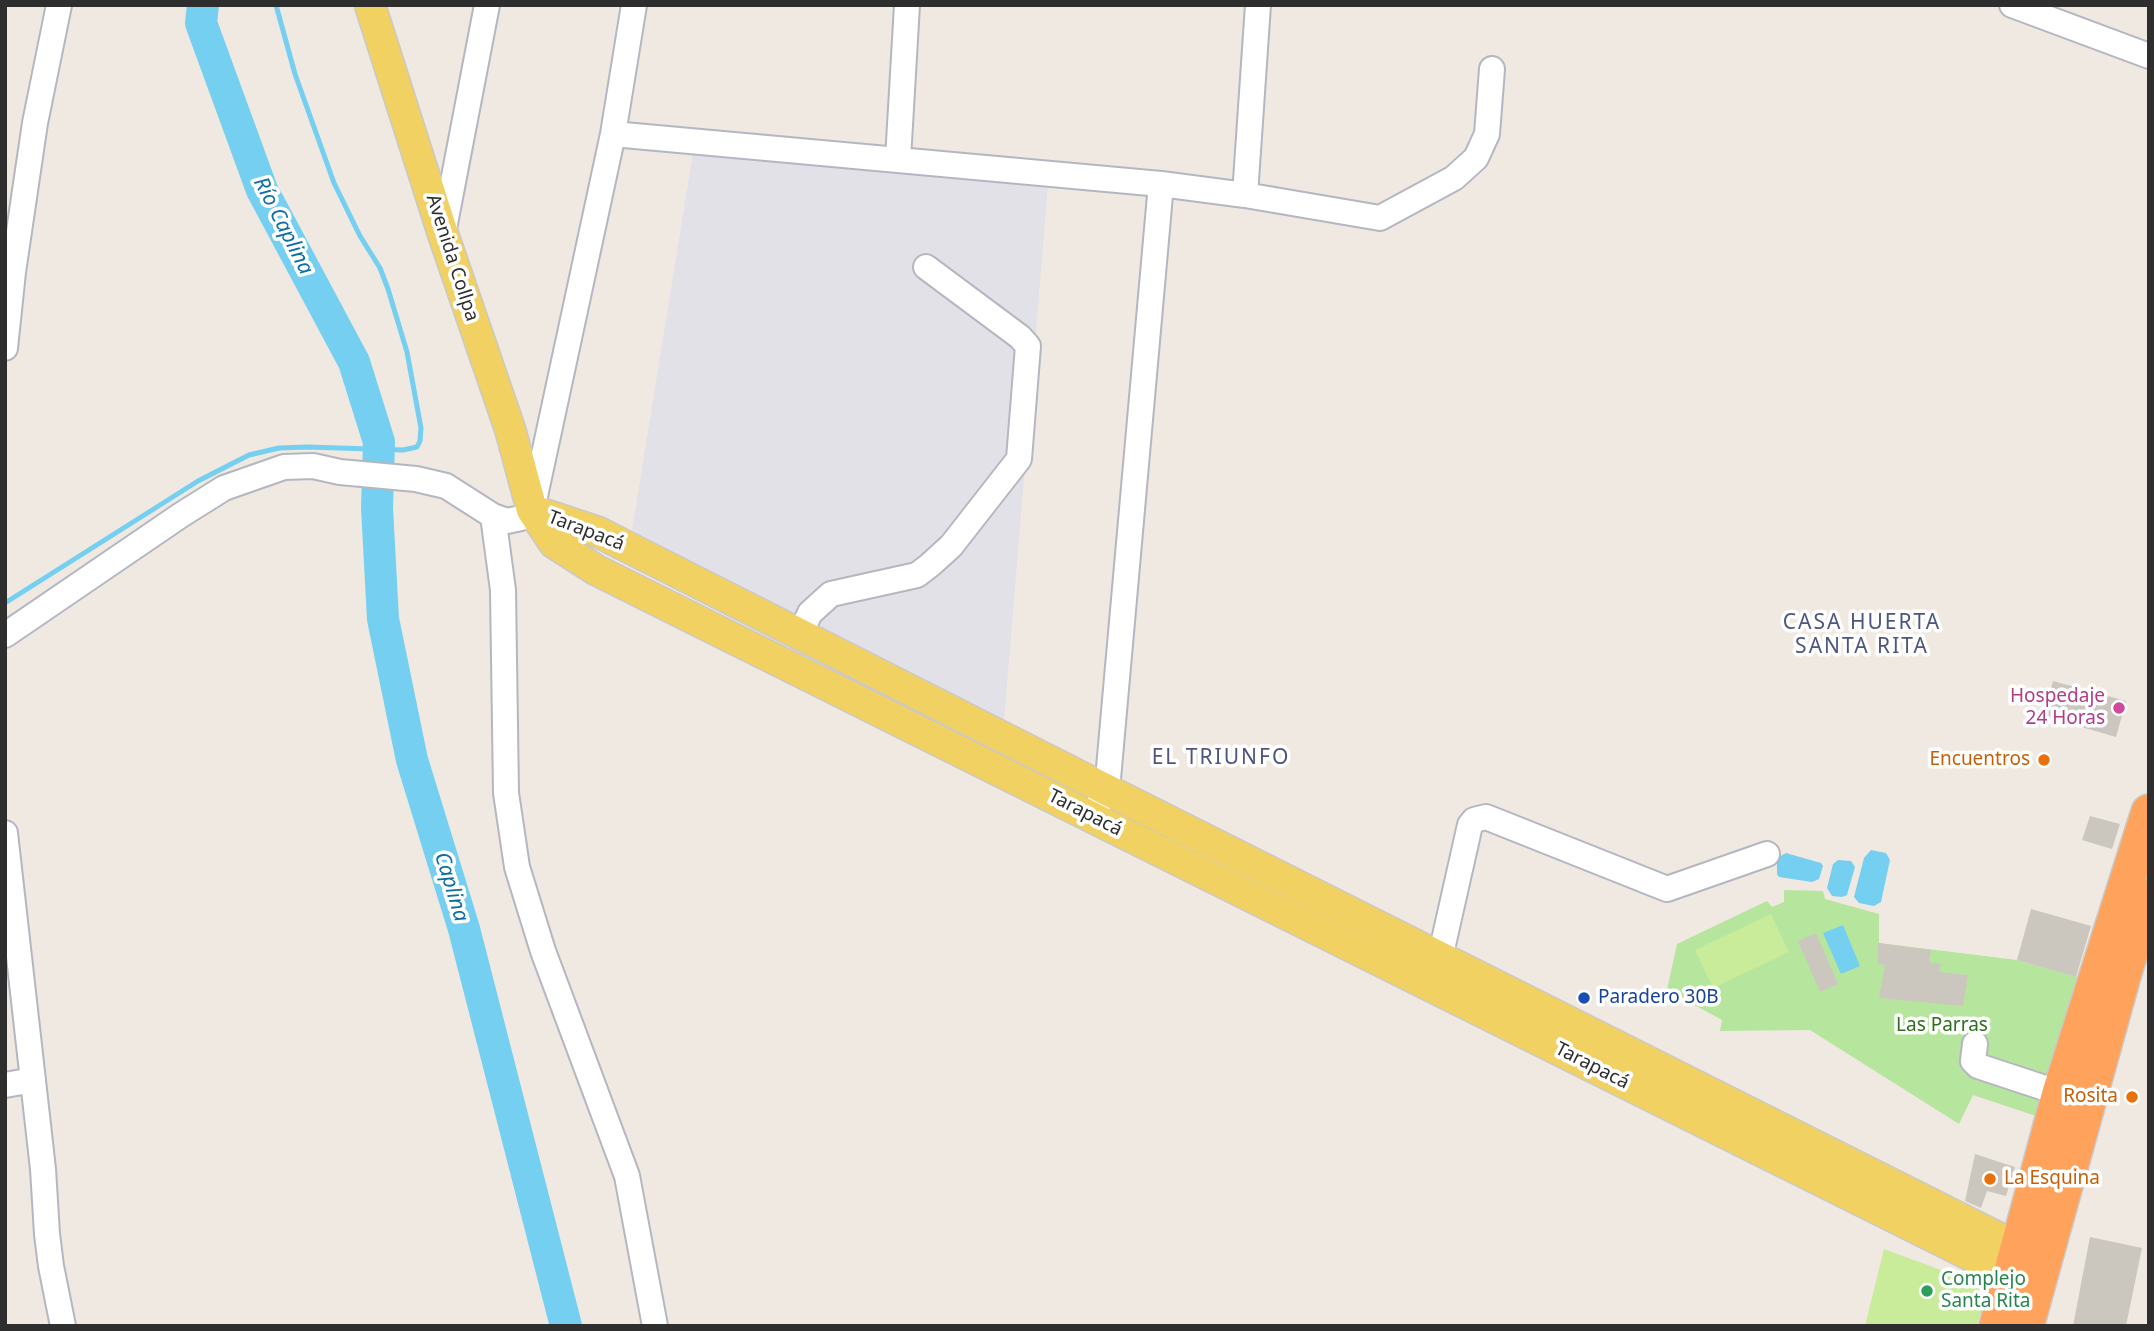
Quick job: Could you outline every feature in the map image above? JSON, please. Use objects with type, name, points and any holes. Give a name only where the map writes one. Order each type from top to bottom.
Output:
[{"type":"highway","points":[[1997,1326],[2026,1267],[2112,968],[2148,819]]},
{"type":"highway","points":[[2112,968],[2149,893]]},
{"type":"highway","points":[[2026,1267],[2026,1326]]},
{"type":"main road","name":"Avenida Collpa","points":[[370,5],[443,234],[510,429],[532,510]]},
{"type":"main road","name":"Tarapacá","points":[[532,510],[598,532],[1271,872],[1405,956],[2026,1267]]},
{"type":"main road","name":"Tarapacá","points":[[532,510],[554,543],[596,570],[1259,900],[1405,956],[1440,958],[1591,1049]]},
{"type":"main road","points":[[785,664],[800,634]]},
{"type":"main road","points":[[1259,900],[1271,872]]},
{"type":"street","points":[[5,348],[13,272],[35,123],[59,5]]},
{"type":"street","points":[[443,234],[487,5]]},
{"type":"street","points":[[5,635],[224,488],[284,467],[313,466],[446,486],[493,516],[507,521],[521,518],[532,510],[613,134],[634,5]]},
{"type":"street","points":[[898,159],[908,5]]},
{"type":"street","points":[[1245,195],[1258,5]]},
{"type":"street","points":[[2012,5],[2149,56]]},
{"type":"street","points":[[613,134],[1161,184],[1380,218],[1454,178],[1476,158],[1487,134],[1492,69]]},
{"type":"street","points":[[1091,816],[1107,790],[1161,184]]},
{"type":"street","points":[[800,634],[810,612],[831,594],[917,575],[951,546],[1019,459],[1028,346],[1020,337],[926,267]]},
{"type":"street","points":[[493,516],[503,590],[506,793],[517,867],[542,950],[627,1176],[655,1326]]},
{"type":"street","points":[[1440,958],[1470,825],[1474,820],[1486,817],[1667,889],[1768,854]]},
{"type":"street","points":[[5,833],[9,896],[43,1169],[47,1234],[63,1326]]},
{"type":"street","points":[[1975,1044],[1973,1061],[1978,1066],[2074,1097]]},
{"type":"street","points":[[5,1085],[33,1080]]},
{"type":"shaded area","points":[[693,153],[1048,185],[1004,722],[632,530]]},
{"type":"green space","name":"Las Parras","points":[[1784,890],[1823,891],[1825,899],[1879,914],[1879,943],[2017,960],[2077,977],[2036,1116],[1973,1095],[1959,1124],[1810,1030],[1720,1031],[1722,1020],[1667,990],[1677,944],[1767,901],[1772,907],[1784,902]]},
{"type":"green space","points":[[1771,914],[1789,952],[1713,988],[1695,950]]},
{"type":"green space","name":"Complejo Santa Rita","points":[[1884,1249],[1968,1280],[1978,1287],[1983,1305],[1977,1326],[1865,1326]]},
{"type":"water","points":[[1871,850],[1886,853],[1890,860],[1881,902],[1874,906],[1859,903],[1854,897],[1864,858]]},
{"type":"water","points":[[1786,853],[1821,863],[1823,866],[1819,879],[1812,882],[1779,877],[1777,858]]},
{"type":"water","points":[[1838,860],[1851,861],[1855,867],[1847,895],[1842,897],[1832,896],[1827,888],[1833,864]]},
{"type":"water","points":[[1843,925],[1860,966],[1841,974],[1823,933]]},
{"type":"building","points":[[2053,681],[2126,701],[2116,737],[2043,716]]},
{"type":"building","points":[[2090,816],[2120,824],[2112,849],[2082,840]]},
{"type":"building","points":[[2031,909],[2091,926],[2076,977],[2017,960]]},
{"type":"building","points":[[1816,933],[1838,984],[1820,992],[1798,941]]},
{"type":"building","name":"Las Parras","points":[[1878,943],[1931,950],[1929,962],[1941,964],[1939,972],[1968,975],[1963,1006],[1879,998],[1885,965],[1878,964]]},
{"type":"building","name":"La Esquina","points":[[1975,1154],[2015,1167],[2006,1196],[1987,1191],[1981,1208],[1965,1201]]},
{"type":"building","points":[[2090,1237],[2142,1248],[2126,1326],[2073,1326]]},
{"type":"waterway","name":"Caplina","points":[[203,5],[201,23],[262,190],[354,362],[379,442],[377,508],[383,619],[412,760],[464,929],[566,1326]]},
{"type":"waterway","points":[[5,603],[198,481],[249,455],[279,448],[307,447],[403,450],[417,447],[420,441],[421,428],[407,352],[388,289],[380,268],[360,236],[334,183],[295,74],[276,5]]},
{"type":"place","name":"Hospedaje 24 Horas","points":[[2119,708]]},
{"type":"place","name":"Encuentros","points":[[2044,760]]},
{"type":"place","name":"Paradero 30B","points":[[1584,998]]},
{"type":"place","name":"Rosita","points":[[2132,1097]]},
{"type":"place","name":"La Esquina","points":[[1990,1179]]},
{"type":"place","name":"Complejo Santa Rita","points":[[1927,1291]]},
{"type":"district","name":"CASA HUERTA SANTA RITA","points":[[1862,635]]},
{"type":"district","name":"EL TRIUNFO","points":[[1221,758]]},
{"type":"water label","name":"Río Caplina","points":[[283,226]]}]
